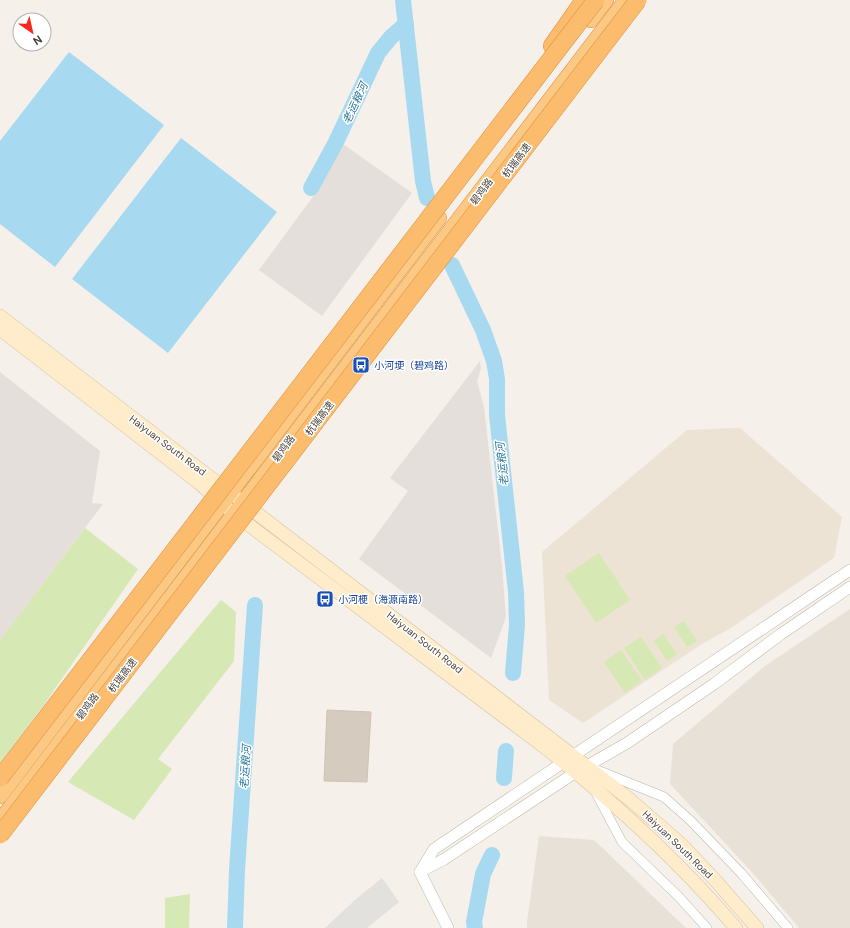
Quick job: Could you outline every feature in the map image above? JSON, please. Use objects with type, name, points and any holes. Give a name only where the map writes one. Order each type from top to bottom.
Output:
[{"type":"highway","points":[[446,196],[584,0]]},
{"type":"highway","points":[[0,778],[596,0]]},
{"type":"highway","name":"碧鸡路","points":[[0,821],[232,503],[606,0]]},
{"type":"highway","name":"碧鸡路","points":[[0,796],[232,503],[626,0]]},
{"type":"highway","name":"杭瑞高速","points":[[0,835],[638,0]]},
{"type":"main road","name":"Haiyuan South Road","points":[[0,316],[232,503],[568,759],[628,798],[682,845],[757,928]]},
{"type":"main road","name":"Haiyuan South Road","points":[[0,329],[199,483],[232,503]]},
{"type":"main road","name":"Haiyuan South Road","points":[[582,769],[591,784],[628,816],[670,856],[736,928]]},
{"type":"street","points":[[420,872],[434,849],[608,734],[850,570]]},
{"type":"street","points":[[420,872],[443,860],[582,769],[627,743],[714,684],[781,634],[850,587]]},
{"type":"street","points":[[582,769],[664,797],[741,873],[788,928]]},
{"type":"street","points":[[591,784],[622,842],[679,897],[708,928]]},
{"type":"street","points":[[420,872],[448,928]]},
{"type":"shaded area","points":[[343,144],[412,193],[322,316],[259,270],[315,194]]},
{"type":"shaded area","points":[[480,361],[481,369],[477,381],[484,407],[502,566],[506,617],[491,658],[359,559],[408,491],[390,478]]},
{"type":"shaded area","points":[[0,372],[100,451],[92,503],[103,504],[0,640]]},
{"type":"shaded area","points":[[740,428],[842,517],[834,558],[731,628],[702,644],[583,723],[549,700],[542,552],[687,430]]},
{"type":"shaded area","points":[[850,609],[850,928],[799,928],[751,871],[670,784],[673,744],[765,666]]},
{"type":"shaded area","points":[[539,836],[594,840],[686,928],[527,928]]},
{"type":"shaded area","points":[[382,878],[399,902],[367,928],[325,928],[356,899]]},
{"type":"green space","points":[[85,528],[138,569],[43,706],[0,763],[0,640]]},
{"type":"green space","points":[[599,553],[630,600],[596,623],[565,576]]},
{"type":"green space","points":[[221,600],[236,612],[234,661],[158,759],[172,769],[134,820],[68,782]]},
{"type":"green space","points":[[684,621],[697,641],[687,647],[674,627]]},
{"type":"green space","points":[[663,634],[677,654],[667,661],[654,641]]},
{"type":"green space","points":[[641,637],[662,668],[645,680],[624,648]]},
{"type":"green space","points":[[621,650],[642,681],[625,693],[604,662]]},
{"type":"green space","points":[[190,894],[189,928],[165,928],[165,898]]},
{"type":"water","points":[[69,52],[164,125],[55,267],[0,224],[0,141]]},
{"type":"water","points":[[181,138],[277,212],[168,353],[72,279]]},
{"type":"building","points":[[327,710],[371,712],[367,782],[324,781]]},
{"type":"waterway","name":"老运粮河","points":[[403,0],[423,181],[427,198]]},
{"type":"waterway","name":"老运粮河","points":[[311,188],[336,142],[378,53],[391,37],[406,24]]},
{"type":"waterway","name":"老运粮河","points":[[452,265],[483,330],[494,361],[497,379],[497,415],[516,592],[517,625],[513,673]]},
{"type":"waterway","name":"老运粮河","points":[[235,928],[237,870],[255,605]]},
{"type":"waterway","name":"老运粮河","points":[[504,778],[506,751]]},
{"type":"waterway","name":"老运粮河","points":[[475,928],[474,922],[483,874],[492,855]]},
{"type":"place","name":"小河埂（碧鸡路）","points":[[361,365]]},
{"type":"place","name":"小河梗（海源南路）","points":[[325,599]]}]
